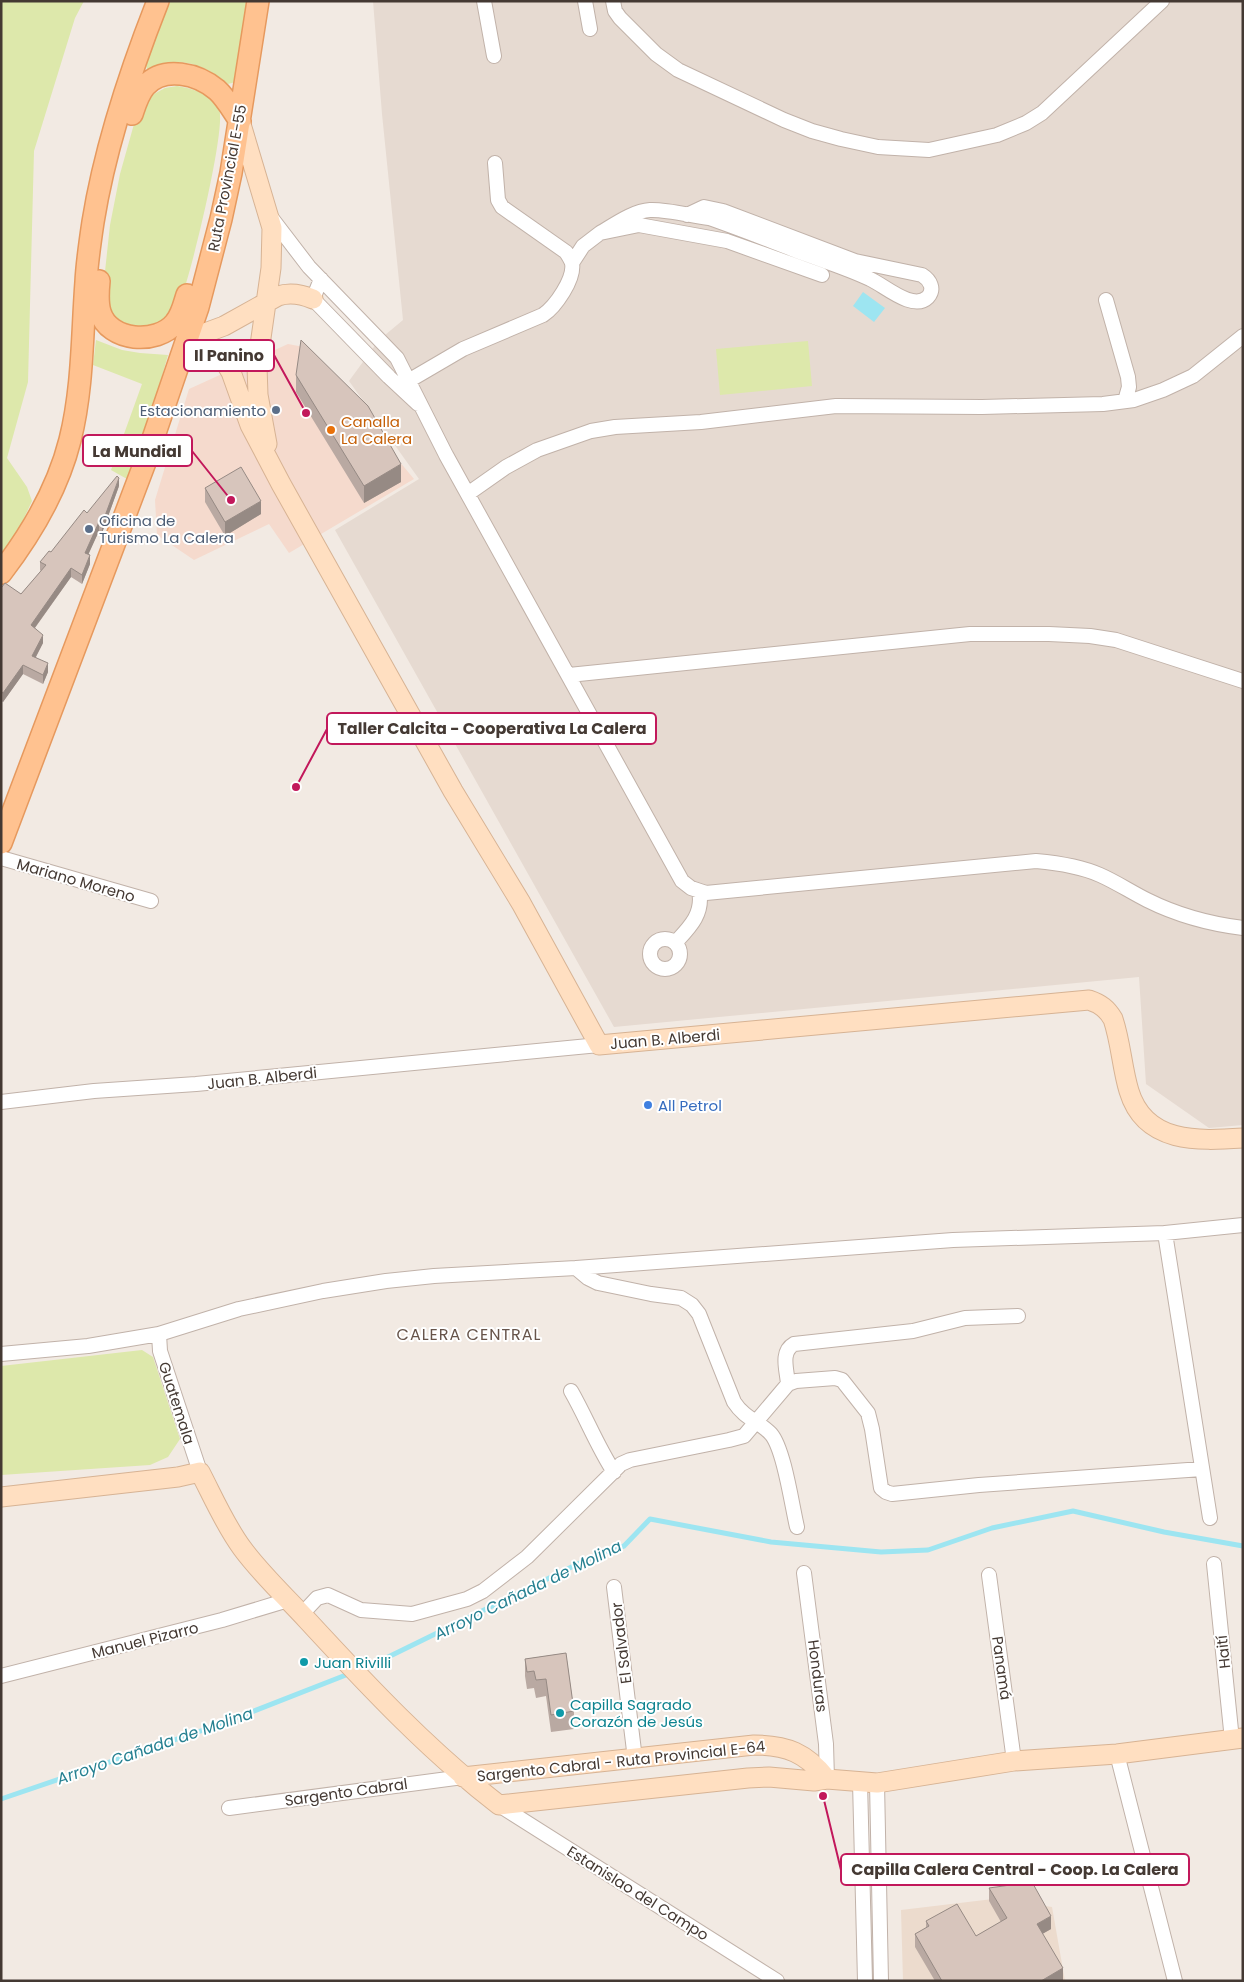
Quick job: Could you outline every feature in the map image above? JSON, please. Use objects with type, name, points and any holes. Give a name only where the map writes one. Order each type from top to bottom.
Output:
[{"type":"main road","points":[[1,573],[25,539],[49,496],[70,440],[82,369],[89,250],[107,158],[136,60],[158,1]]},
{"type":"main road","name":"Ruta Provincial E-55","points":[[1,843],[144,464],[208,272],[223,210],[240,122],[258,1]]},
{"type":"main road","points":[[107,158],[126,136],[139,96],[144,88],[149,82],[165,74],[187,75],[206,82],[222,95],[240,122]]},
{"type":"main road","points":[[89,250],[99,274],[98,304],[104,321],[118,332],[161,343],[184,346]]},
{"type":"main road","points":[[138,338],[161,333],[175,324],[189,290],[208,272]]},
{"type":"street","points":[[484,1],[494,56]]},
{"type":"street","points":[[585,1],[590,29]]},
{"type":"street","points":[[613,1],[615,11],[620,18],[656,54],[678,70],[708,85],[812,131],[878,147],[929,150],[997,135],[1012,130],[1034,118],[1066,92],[1162,1]]},
{"type":"street","points":[[240,122],[272,228],[273,242],[267,302],[259,346],[258,381],[258,395],[271,463]]},
{"type":"street","points":[[494,163],[498,200],[502,207],[566,252],[572,263]]},
{"type":"street","points":[[410,380],[463,349],[543,315],[553,308],[562,295],[571,272],[572,263],[583,246],[600,233],[640,212],[650,210],[709,218],[871,279],[910,301],[918,302],[927,298],[931,292],[928,278],[922,275],[856,261],[723,211],[704,208],[687,215]]},
{"type":"street","points":[[268,213],[300,256],[397,358],[410,380],[446,455],[469,493],[682,880],[699,892],[706,893],[1036,861],[1078,867],[1100,875],[1148,901],[1185,916],[1243,928]]},
{"type":"street","points":[[600,233],[639,225],[702,235],[727,241],[822,275]]},
{"type":"street","points":[[313,299],[321,279]]},
{"type":"street","points":[[184,346],[286,293],[304,295],[313,299],[422,408]]},
{"type":"street","points":[[1106,300],[1128,376],[1129,387],[1125,401]]},
{"type":"street","points":[[469,493],[506,466],[537,450],[591,431],[615,427],[701,422],[856,405],[991,406],[1103,404],[1125,401],[1163,390],[1187,379],[1243,336]]},
{"type":"street","points":[[184,346],[203,344],[225,362],[235,382],[250,425],[281,484],[453,791],[521,903],[600,1045]]},
{"type":"street","points":[[569,674],[970,634],[1006,633],[1090,636],[1116,640],[1243,681]]},
{"type":"street","name":"Mariano Moreno","points":[[1,858],[151,902]]},
{"type":"street","points":[[675,943],[688,930],[698,914],[701,900],[699,892]]},
{"type":"street","name":"Juan B. Alberdi","points":[[1,1102],[121,1089],[196,1084],[1089,1000],[1098,1002],[1107,1009],[1113,1019],[1129,1094],[1136,1108],[1146,1120],[1159,1130],[1190,1140],[1210,1141],[1243,1138]]},
{"type":"street","points":[[1,1354],[88,1346],[160,1334],[239,1309],[350,1286],[434,1276],[576,1268],[953,1240],[1165,1233],[1243,1225]]},
{"type":"street","points":[[1165,1233],[1210,1518]]},
{"type":"street","points":[[576,1268],[588,1278],[598,1283],[681,1298],[692,1305],[699,1314],[734,1402],[741,1413],[756,1422],[771,1434],[775,1440],[780,1453],[797,1527]]},
{"type":"street","points":[[788,1384],[785,1354],[788,1348],[794,1344],[913,1331],[965,1318],[1018,1316]]},
{"type":"street","name":"Guatemala","points":[[160,1334],[160,1351],[200,1472]]},
{"type":"street","points":[[302,1614],[318,1598],[328,1595],[360,1610],[412,1614],[467,1599],[482,1591],[527,1557],[621,1464],[630,1460],[744,1436],[778,1393],[788,1384],[796,1381],[835,1378],[842,1380],[868,1413],[881,1488],[892,1494],[979,1485],[1202,1469]]},
{"type":"street","points":[[571,1390],[587,1419],[603,1455],[614,1472]]},
{"type":"street","points":[[1,1497],[200,1472],[219,1510],[242,1548],[288,1600],[373,1690],[463,1777],[499,1805]]},
{"type":"street","name":"Haití","points":[[1214,1564],[1238,1739]]},
{"type":"street","name":"Honduras","points":[[804,1573],[826,1744],[827,1779]]},
{"type":"street","name":"Panamá","points":[[989,1575],[1014,1761]]},
{"type":"street","name":"El Salvador","points":[[614,1587],[635,1759]]},
{"type":"street","name":"Manuel Pizarro","points":[[1,1676],[222,1620],[288,1600]]},
{"type":"street","name":"Sargento Cabral - Ruta Provincial E-64","points":[[499,1805],[748,1778],[769,1777],[814,1781],[827,1779],[868,1783],[1014,1761],[1117,1754],[1238,1739]]},
{"type":"street","name":"Sargento Cabral - Ruta Provincial E-64","points":[[463,1777],[754,1745],[774,1745],[788,1748],[801,1755],[816,1765],[827,1779]]},
{"type":"street","points":[[1117,1754],[1175,1981]]},
{"type":"street","name":"Sargento Cabral","points":[[229,1808],[463,1777]]},
{"type":"street","points":[[865,1981],[868,1783]]},
{"type":"street","points":[[868,1783],[881,1981]]},
{"type":"street","name":"Estanislao del Campo","points":[[499,1805],[777,1981]]},
{"type":"shaded area","points":[[373,1],[1243,1],[1243,1125],[1209,1128],[1146,1084],[1139,977],[614,1027],[335,530],[419,479],[349,381],[379,340],[403,320],[382,114]]},
{"type":"shaded area","points":[[288,344],[304,347],[414,479],[289,553],[269,524],[194,560],[157,535],[155,500],[189,389]]},
{"type":"shaded area","points":[[1034,1894],[1039,1905],[1052,1907],[1065,1981],[903,1981],[901,1910]]},
{"type":"green space","points":[[1,1],[84,1],[75,18],[34,151],[28,382],[7,458],[27,487],[32,501],[19,529],[1,555]]},
{"type":"green space","points":[[168,1],[248,1],[236,82],[228,84],[216,75],[194,64],[178,62],[147,69],[146,66]]},
{"type":"green space","points":[[177,86],[195,90],[206,95],[216,104],[219,109],[220,121],[218,143],[206,203],[179,304],[166,323],[135,328],[118,321],[111,313],[103,290],[110,225],[120,174],[134,124],[146,101],[165,88]]},
{"type":"green space","points":[[96,340],[122,350],[168,355],[156,397],[127,479],[111,470],[142,384],[93,365]]},
{"type":"green space","points":[[808,341],[812,386],[720,395],[716,349]]},
{"type":"green space","points":[[142,1350],[153,1357],[180,1439],[168,1457],[150,1465],[1,1475],[1,1366]]},
{"type":"water","points":[[863,292],[885,308],[874,322],[853,306]]},
{"type":"building","points":[[301,340],[368,406],[401,464],[364,486],[296,375]]},
{"type":"building","points":[[241,467],[261,501],[225,522],[205,488]]},
{"type":"building","points":[[117,476],[119,478],[102,524],[99,522],[85,553],[90,555],[82,575],[71,568],[31,625],[43,635],[32,656],[48,663],[43,675],[23,665],[3,693],[1,692],[1,588],[5,583],[21,594],[46,565],[40,562],[49,551],[51,552],[84,510],[87,513]]},
{"type":"building","points":[[566,1653],[574,1711],[551,1715],[546,1679],[536,1680],[534,1671],[527,1672],[525,1659]]},
{"type":"building","points":[[1032,1882],[1051,1916],[1037,1924],[1063,1968],[1041,1981],[942,1981],[915,1934],[929,1926],[926,1921],[957,1904],[976,1936],[1007,1918],[989,1888]]},
{"type":"waterway","name":"Arroyo Cañada de Molina","points":[[359,1669],[380,1661],[596,1555],[624,1546],[650,1519],[771,1542],[881,1552],[928,1550],[992,1528],[1073,1511],[1164,1532],[1243,1546]]},
{"type":"waterway","name":"Arroyo Cañada de Molina","points":[[1,1799],[221,1724],[351,1673]]},
{"type":"place","name":"Estacionamiento","points":[[276,410]]},
{"type":"place","name":"Il Panino","points":[[306,413]]},
{"type":"place","name":"Canalla La Calera","points":[[331,430]]},
{"type":"place","name":"La Mundial","points":[[231,500]]},
{"type":"place","name":"Oficina de Turismo La Calera","points":[[89,529]]},
{"type":"place","name":"Taller Calcita - Cooperativa La Calera","points":[[296,787]]},
{"type":"place","name":"All Petrol","points":[[648,1105]]},
{"type":"place","name":"Juan Rivilli","points":[[304,1662]]},
{"type":"place","name":"Capilla Sagrado Corazón de Jesús","points":[[560,1713]]},
{"type":"place","name":"Capilla Calera Central - Coop. La Calera","points":[[823,1796]]},
{"type":"district","name":"CALERA CENTRAL","points":[[469,1334]]}]
